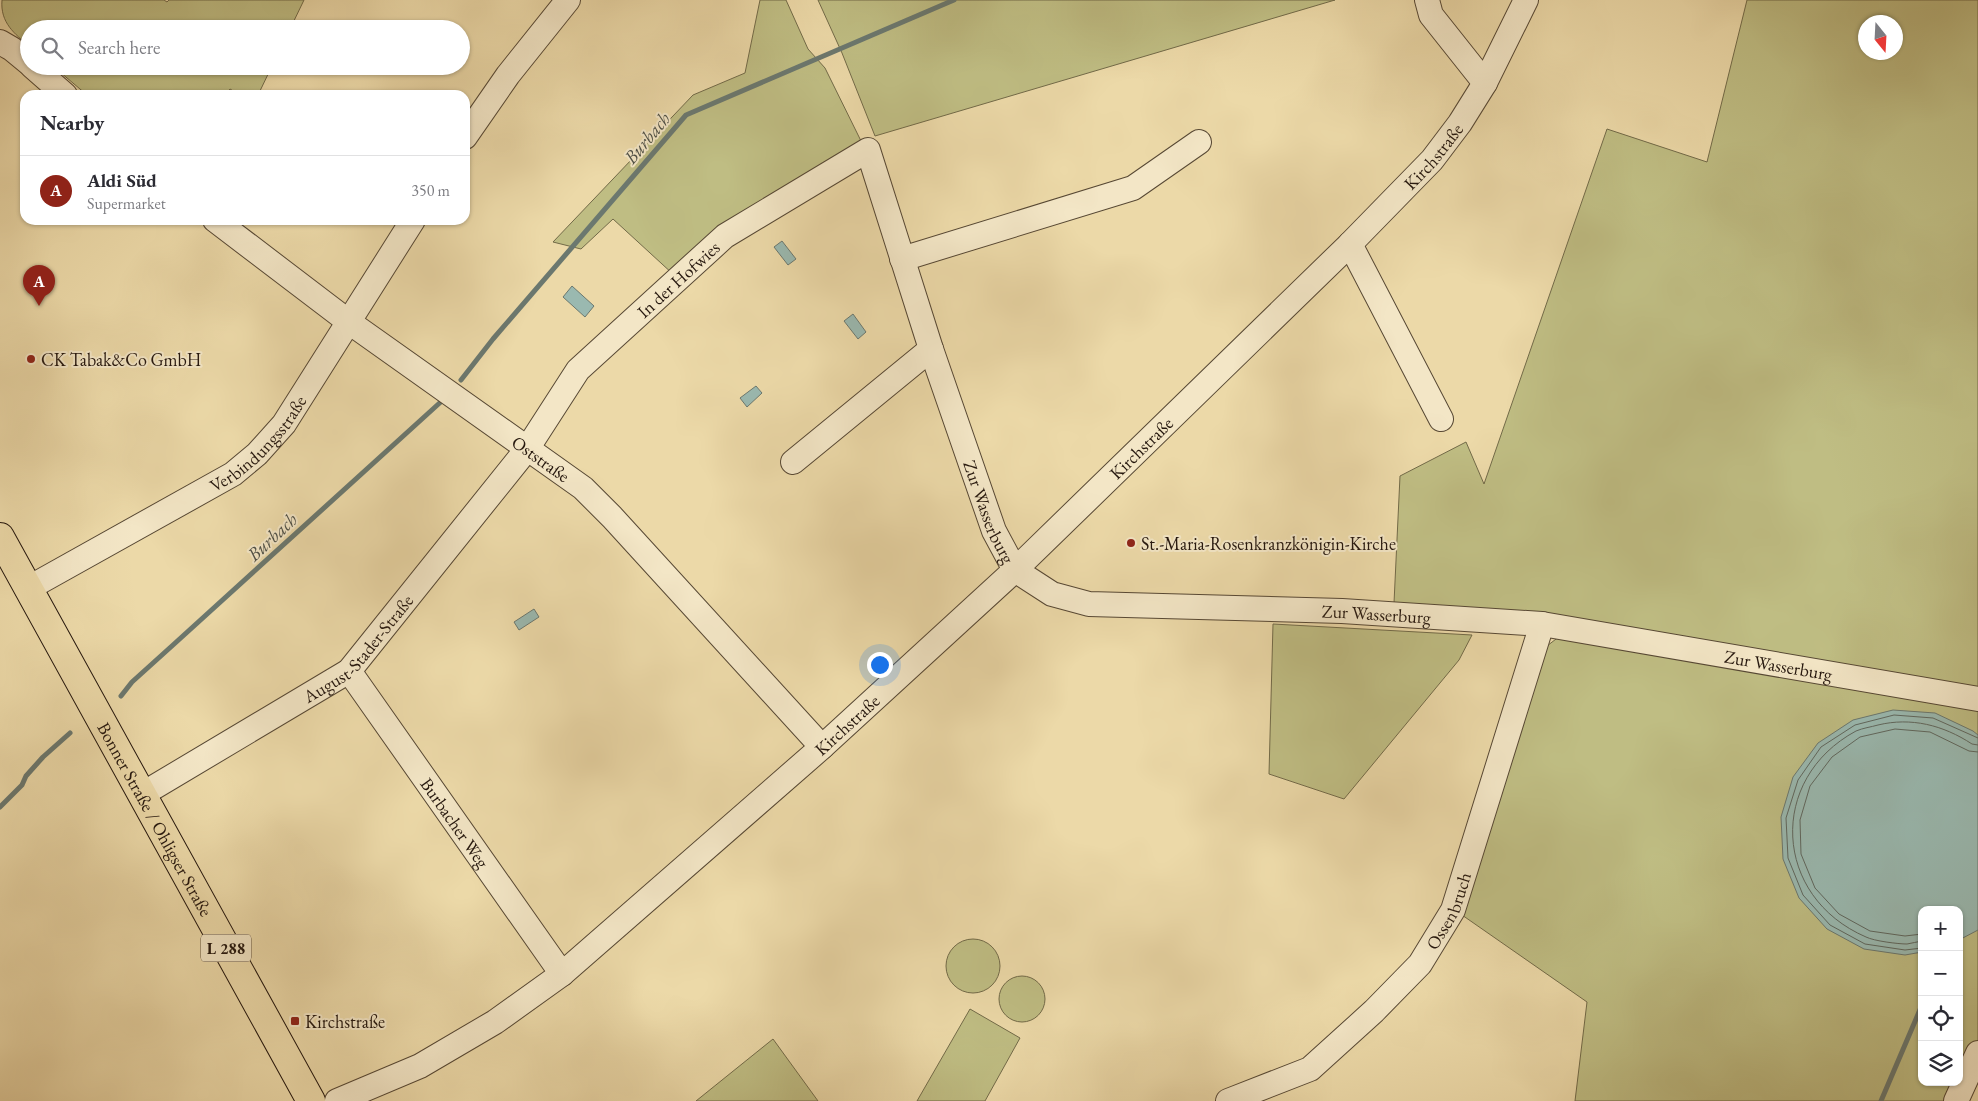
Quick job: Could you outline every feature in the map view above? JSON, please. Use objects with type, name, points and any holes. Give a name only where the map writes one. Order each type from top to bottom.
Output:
[{"type":"main road","name":"Bonner Straße / Ohligser Straße","points":[[0,537],[311,1101]]},
{"type":"street","points":[[470,130],[508,75],[568,0]]},
{"type":"street","points":[[1427,0],[1431,15],[1485,83]]},
{"type":"street","name":"Kirchstraße","points":[[337,1101],[420,1066],[495,1022],[562,974],[822,747],[1015,570],[1350,244],[1432,160],[1460,124],[1485,83],[1526,0]]},
{"type":"street","points":[[0,42],[20,56]]},
{"type":"street","points":[[42,75],[59,90]]},
{"type":"street","points":[[902,259],[1133,188],[1199,142]]},
{"type":"street","name":"Zur Wasserburg","points":[[868,150],[931,349],[994,531],[1015,570],[1052,594],[1089,604],[1342,611],[1542,624],[1978,700]]},
{"type":"street","name":"In der Hofwies","points":[[527,449],[578,370],[725,236],[868,150]]},
{"type":"street","name":"Oststraße","points":[[222,225],[349,322],[583,488],[612,517],[822,747]]},
{"type":"street","name":"Verbindungsstraße","points":[[28,588],[234,474],[257,454],[284,424],[409,225]]},
{"type":"street","points":[[1350,244],[1441,419]]},
{"type":"street","points":[[793,462],[931,349]]},
{"type":"street","name":"August-Stader-Straße","points":[[141,795],[348,671],[527,449]]},
{"type":"street","name":"Ossenbruch","points":[[1228,1101],[1310,1069],[1374,1011],[1420,964],[1453,910],[1542,624]]},
{"type":"street","name":"Burbacher Weg","points":[[348,671],[562,974]]},
{"type":"street","points":[[1956,1101],[1978,1053]]},
{"type":"shaded area","points":[[2,0],[164,0],[167,2],[169,0],[304,0],[294,20],[20,20],[20,38],[6,21]]},
{"type":"shaded area","points":[[760,0],[786,0],[808,49],[825,68],[863,145],[674,275],[613,219],[581,249],[553,242],[693,95],[745,73]]},
{"type":"shaded area","points":[[818,0],[1335,0],[875,136],[842,53]]},
{"type":"shaded area","points":[[1747,0],[1978,0],[1978,688],[1394,603],[1400,476],[1466,442],[1484,484],[1607,129],[1707,162]]},
{"type":"shaded area","points":[[64,75],[268,75],[260,90],[81,90]]},
{"type":"shaded area","points":[[1273,624],[1472,635],[1459,660],[1344,799],[1269,774]]},
{"type":"shaded area","points":[[1560,636],[1978,705],[1978,1076],[1956,1101],[1575,1101],[1587,1002],[1462,915],[1543,649]]},
{"type":"shaded area","points":[[968,939],[978,939],[988,943],[996,951],[1000,966],[996,981],[988,989],[978,993],[968,993],[958,989],[950,981],[946,971],[946,961],[950,951],[958,943]]},
{"type":"shaded area","points":[[1022,976],[1035,980],[1041,986],[1045,999],[1041,1012],[1035,1018],[1022,1022],[1009,1018],[1003,1012],[999,999],[1003,986],[1009,980]]},
{"type":"shaded area","points":[[970,1009],[1020,1038],[985,1101],[917,1101]]},
{"type":"shaded area","points":[[773,1039],[818,1101],[696,1101]]},
{"type":"water","points":[[782,241],[796,259],[788,265],[774,247]]},
{"type":"water","points":[[572,286],[594,306],[585,317],[563,297]]},
{"type":"water","points":[[853,314],[866,332],[858,339],[844,321]]},
{"type":"water","points":[[756,386],[762,393],[747,407],[740,398]]},
{"type":"water","points":[[534,609],[539,617],[519,630],[514,622]]},
{"type":"water","points":[[1893,710],[1935,713],[1978,735],[1978,930],[1963,938],[1963,906],[1918,906],[1918,953],[1905,955],[1864,949],[1827,929],[1799,898],[1783,859],[1781,817],[1793,777],[1818,743],[1853,720]]},
{"type":"waterway","name":"Burbach","points":[[461,380],[493,339],[686,115],[954,0]]},
{"type":"waterway","name":"Burbach","points":[[121,696],[132,682],[444,399]]},
{"type":"waterway","name":"Burbach","points":[[0,807],[22,785],[26,776],[43,757],[70,733]]},
{"type":"waterway","points":[[1881,1101],[1918,1014]]},
{"type":"place","name":"Aldi Süd","points":[[39,306]]},
{"type":"place","name":"CK Tabak&Co GmbH","points":[[31,359]]},
{"type":"place","name":"St.-Maria-Rosenkranzkönigin-Kirche","points":[[1131,543]]},
{"type":"place","name":"Kirchstraße","points":[[295,1021]]}]
